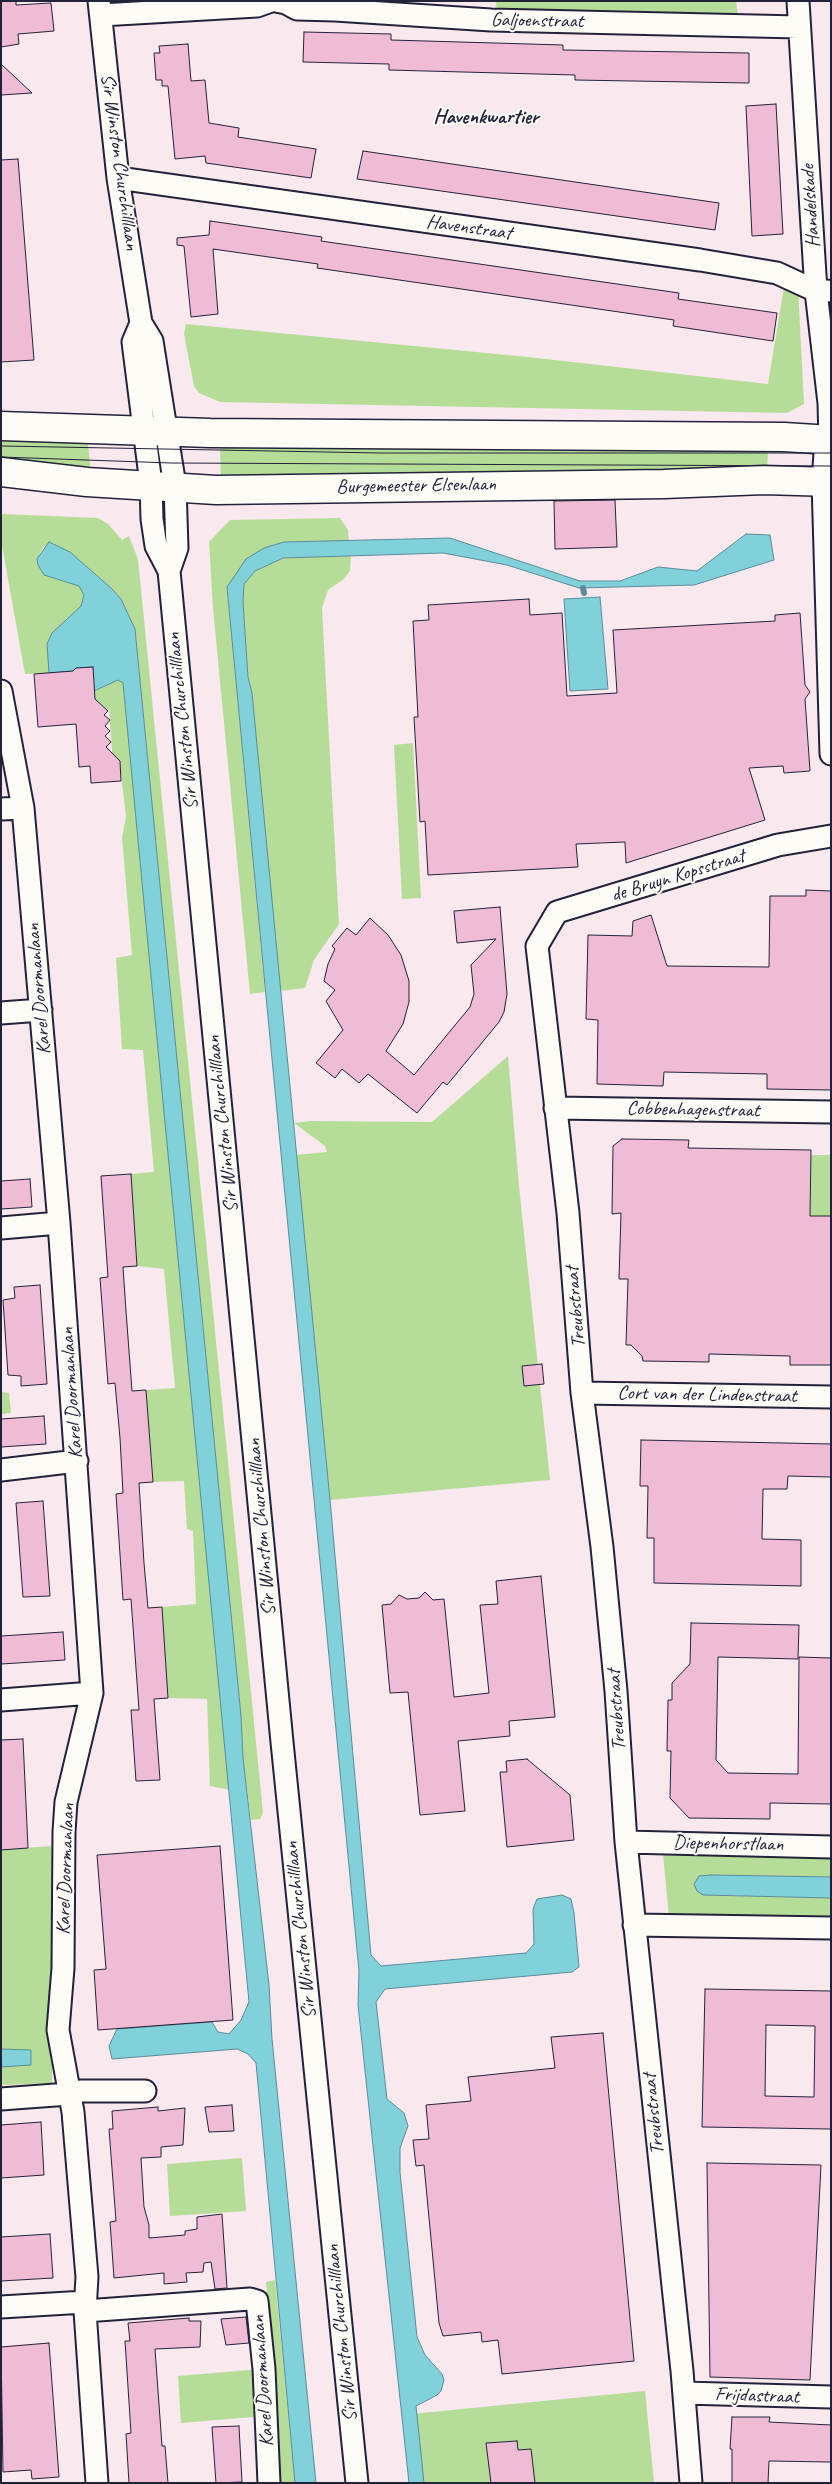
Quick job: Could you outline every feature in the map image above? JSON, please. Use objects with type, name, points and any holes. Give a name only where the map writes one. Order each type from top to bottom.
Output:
[{"type":"main road","points":[[1,426],[210,433],[776,437],[830,441]]},
{"type":"main road","name":"Burgemeester Elsenlaan","points":[[1,472],[87,482],[163,485],[216,490],[664,484],[764,480],[827,482]]},
{"type":"street","points":[[100,8],[257,6],[271,1]]},
{"type":"street","name":"Galjoenstraat","points":[[276,1],[286,3],[297,9],[492,20],[800,27]]},
{"type":"street","name":"Handelskade","points":[[798,1],[823,291],[829,404],[830,441],[825,453],[831,754]]},
{"type":"street","name":"Sir Winston Churchilllaan","points":[[100,8],[118,178],[140,323],[134,342],[155,430],[163,485],[177,548],[169,571],[282,1742],[357,2483]]},
{"type":"street","name":"Havenstraat","points":[[118,178],[719,263],[777,273],[823,291]]},
{"type":"street","name":"Karel Doormanlaan","points":[[1,691],[23,808],[59,1223],[92,1693],[66,1802],[63,1968],[58,2030],[74,2112],[87,2277],[85,2306],[98,2483]]},
{"type":"street","points":[[1,809],[23,808]]},
{"type":"street","name":"de Bruyn Kopsstraat","points":[[539,939],[557,912],[778,845],[831,836]]},
{"type":"street","name":"Treubstraat","points":[[539,939],[537,946],[568,1213],[582,1393],[607,1601],[626,1842],[684,2394],[691,2483]]},
{"type":"street","points":[[1,1013],[41,1010]]},
{"type":"street","name":"Cobbenhagenstraat","points":[[555,1108],[831,1112]]},
{"type":"street","points":[[1,1228],[59,1223]]},
{"type":"street","name":"Cort van der Lindenstraat","points":[[582,1393],[831,1397]]},
{"type":"street","points":[[1,1470],[77,1461]]},
{"type":"street","points":[[1,1700],[92,1693]]},
{"type":"street","name":"Diepenhorstlaan","points":[[626,1842],[831,1847]]},
{"type":"street","points":[[634,1925],[831,1928]]},
{"type":"street","points":[[1,2099],[69,2094],[81,2091],[145,2091]]},
{"type":"street","name":"Karel Doormanlaan","points":[[85,2306],[250,2299],[257,2301],[264,2369],[269,2483]]},
{"type":"street","points":[[1,2307],[85,2306]]},
{"type":"street","name":"Frijdastraat","points":[[684,2394],[831,2398]]},
{"type":"green space","points":[[496,1],[736,1],[739,21],[497,17]]},
{"type":"green space","points":[[784,287],[798,287],[804,404],[787,413],[220,402],[199,393],[194,386],[184,334],[186,324],[528,357],[768,384]]},
{"type":"green space","points":[[87,435],[91,472],[1,467],[1,439]]},
{"type":"green space","points":[[220,445],[768,450],[767,471],[611,470],[538,479],[221,484]]},
{"type":"green space","points":[[1,514],[98,518],[108,524],[122,540],[129,536],[138,559],[263,1813],[260,1819],[251,1820],[243,1758],[241,1716],[135,629],[121,599],[111,588],[70,552],[44,546],[37,559],[44,575],[79,586],[83,589],[84,601],[49,673],[25,674],[1,540]]},
{"type":"green space","points":[[340,518],[348,530],[349,541],[284,542],[227,587],[265,992],[250,994],[213,608],[209,542],[230,520]]},
{"type":"green space","points":[[351,556],[350,571],[344,579],[328,590],[322,608],[339,924],[314,960],[305,988],[279,991],[252,693],[248,677],[243,603],[244,584],[255,571],[283,558]]},
{"type":"green space","points":[[118,680],[123,682],[230,1790],[210,1786],[207,1699],[168,1698],[162,1607],[196,1604],[193,1531],[187,1529],[184,1481],[153,1482],[146,1390],[175,1388],[164,1269],[137,1266],[131,1174],[154,1172],[143,1050],[122,1049],[116,958],[132,955],[122,837],[126,817],[120,765],[113,765],[109,709],[95,710],[94,700],[94,691]]},
{"type":"green space","points":[[413,743],[421,898],[402,899],[394,745]]},
{"type":"green space","points":[[508,1056],[519,1186],[550,1480],[330,1500],[296,1155],[327,1152],[325,1146],[294,1123],[310,1121],[432,1122]]},
{"type":"green space","points":[[811,1155],[831,1155],[831,1216],[810,1216]]},
{"type":"green space","points":[[1,1392],[9,1393],[11,1413],[1,1414]]},
{"type":"green space","points":[[55,1846],[52,2083],[1,2085],[1,1849]]},
{"type":"green space","points":[[663,1854],[831,1857],[831,1877],[711,1875],[703,1895],[831,1898],[831,1920],[669,1917]]},
{"type":"green space","points":[[242,2158],[246,2211],[170,2216],[167,2164]]},
{"type":"green space","points":[[275,2280],[295,2483],[281,2483],[266,2282]]},
{"type":"green space","points":[[262,2369],[265,2416],[181,2423],[178,2376]]},
{"type":"green space","points":[[645,2391],[654,2483],[419,2483],[411,2414]]},
{"type":"water","points":[[746,534],[770,535],[774,560],[694,585],[579,588],[507,565],[443,553],[283,558],[255,571],[244,584],[243,603],[248,677],[252,693],[330,1500],[371,1955],[381,1966],[526,1953],[534,1944],[533,1909],[537,1899],[562,1895],[571,1899],[579,1967],[572,1972],[385,1989],[376,2002],[387,2099],[404,2113],[408,2126],[400,2148],[400,2172],[417,2337],[425,2355],[442,2374],[444,2380],[441,2391],[437,2395],[416,2406],[424,2483],[409,2483],[358,2005],[359,1971],[227,587],[246,559],[264,548],[284,542],[450,538],[580,581],[620,581],[658,567],[697,571]]},
{"type":"water","points":[[49,542],[70,552],[111,588],[121,599],[135,629],[241,1716],[243,1758],[269,1985],[272,2039],[316,2483],[295,2483],[256,2063],[248,2054],[237,2049],[112,2059],[109,2046],[117,2029],[212,2022],[218,2032],[229,2034],[241,2020],[249,2002],[123,683],[118,680],[94,691],[91,667],[76,668],[75,671],[49,673],[47,644],[52,633],[81,606],[84,595],[79,586],[44,575],[37,559]]},
{"type":"water","points":[[600,597],[608,689],[570,691],[564,599]]},
{"type":"water","points":[[699,1876],[831,1877],[831,1898],[703,1895],[697,1891],[694,1884]]},
{"type":"water","points":[[1,2049],[31,2050],[31,2065],[1,2067]]},
{"type":"building","points":[[1,1],[16,1],[16,5],[51,3],[54,31],[18,34],[19,44],[1,47]]},
{"type":"building","points":[[304,32],[391,34],[391,40],[563,45],[563,50],[749,53],[749,83],[575,80],[575,75],[389,70],[389,64],[303,62]]},
{"type":"building","points":[[188,44],[191,81],[205,80],[209,123],[239,128],[238,137],[316,149],[311,178],[206,163],[205,156],[175,159],[168,86],[162,86],[162,80],[156,80],[154,53],[160,53],[159,46]]},
{"type":"building","points":[[1,64],[32,93],[1,95]]},
{"type":"building","points":[[776,104],[783,234],[752,236],[746,106]]},
{"type":"building","points":[[363,151],[719,203],[715,230],[357,179]]},
{"type":"building","points":[[18,159],[34,360],[1,362],[1,160]]},
{"type":"building","points":[[210,221],[322,237],[321,241],[679,293],[678,299],[777,313],[773,341],[673,326],[674,320],[317,268],[318,264],[213,249],[218,314],[191,317],[184,246],[177,245],[177,238],[209,235]]},
{"type":"building","points":[[615,500],[617,547],[555,549],[554,501]]},
{"type":"building","points":[[529,599],[530,615],[562,613],[567,696],[617,693],[613,630],[775,621],[775,615],[800,613],[805,685],[810,692],[805,699],[810,771],[784,773],[783,766],[749,768],[765,820],[626,863],[625,842],[576,844],[578,867],[428,875],[425,821],[420,822],[414,717],[418,717],[413,621],[429,620],[428,605]]},
{"type":"building","points":[[93,667],[95,699],[108,711],[104,715],[110,720],[105,726],[110,731],[105,736],[111,742],[106,747],[120,761],[121,781],[91,783],[90,766],[79,767],[76,724],[38,727],[34,674],[73,671],[76,668]]},
{"type":"building","points":[[806,890],[831,891],[831,1090],[767,1089],[767,1074],[664,1072],[663,1086],[597,1084],[598,1020],[586,1019],[588,935],[632,936],[633,921],[651,915],[667,966],[769,967],[770,896],[806,896]]},
{"type":"building","points":[[500,907],[507,994],[504,1012],[499,1022],[447,1085],[443,1082],[417,1113],[368,1074],[359,1083],[342,1069],[335,1078],[316,1063],[343,1030],[326,1001],[335,990],[324,981],[328,964],[335,949],[332,946],[347,928],[356,935],[370,918],[388,935],[401,955],[409,981],[409,1002],[403,1024],[386,1051],[414,1075],[470,1007],[474,994],[471,965],[496,939],[457,943],[454,911]]},
{"type":"building","points":[[622,1139],[689,1140],[688,1148],[811,1150],[810,1216],[831,1216],[831,1365],[790,1365],[790,1356],[709,1354],[709,1362],[643,1361],[642,1356],[631,1345],[626,1345],[628,1279],[619,1279],[621,1213],[612,1214],[613,1146]]},
{"type":"building","points":[[131,1174],[137,1266],[123,1267],[126,1311],[132,1391],[146,1390],[153,1482],[139,1483],[144,1563],[148,1608],[162,1607],[168,1698],[154,1699],[160,1780],[136,1781],[131,1710],[139,1710],[131,1599],[123,1600],[116,1494],[123,1493],[120,1438],[115,1383],[108,1384],[100,1278],[108,1277],[101,1176]]},
{"type":"building","points":[[30,1179],[32,1207],[1,1209],[1,1181]]},
{"type":"building","points":[[40,1285],[47,1384],[21,1386],[21,1376],[8,1375],[3,1300],[15,1298],[14,1287]]},
{"type":"building","points":[[542,1364],[544,1384],[524,1386],[522,1366]]},
{"type":"building","points":[[44,1416],[46,1444],[1,1447],[1,1419]]},
{"type":"building","points":[[641,1440],[831,1444],[831,1477],[788,1476],[787,1489],[763,1489],[762,1539],[801,1540],[801,1586],[654,1583],[654,1538],[647,1538],[648,1486],[640,1486]]},
{"type":"building","points":[[43,1501],[50,1596],[23,1597],[16,1503]]},
{"type":"building","points":[[541,1576],[555,1717],[509,1721],[510,1736],[458,1741],[465,1811],[420,1815],[408,1692],[390,1693],[382,1605],[391,1604],[399,1595],[407,1599],[419,1598],[425,1592],[433,1600],[444,1599],[454,1697],[489,1693],[480,1605],[498,1604],[496,1581]]},
{"type":"building","points":[[691,1623],[799,1625],[798,1659],[718,1657],[716,1760],[728,1773],[798,1774],[799,1657],[831,1658],[831,1804],[770,1803],[770,1819],[689,1818],[670,1798],[671,1751],[667,1751],[668,1700],[672,1700],[672,1683],[690,1664]]},
{"type":"building","points":[[63,1632],[65,1660],[1,1664],[1,1636]]},
{"type":"building","points":[[23,1739],[28,1848],[1,1850],[1,1740]]},
{"type":"building","points":[[527,1759],[570,1795],[574,1840],[507,1847],[500,1772],[507,1772],[506,1761]]},
{"type":"building","points":[[220,1846],[233,2020],[98,2030],[94,1970],[106,1969],[97,1855]]},
{"type":"building","points":[[705,1989],[831,1991],[831,2129],[702,2127]],"holes":[[[766,2025],[815,2026],[814,2097],[765,2096]]]},
{"type":"building","points":[[603,2033],[634,2361],[502,2374],[498,2340],[482,2342],[481,2332],[443,2336],[439,2323],[424,2165],[416,2166],[413,2140],[429,2139],[426,2105],[471,2101],[468,2077],[555,2068],[551,2037]]},
{"type":"building","points":[[232,2105],[234,2131],[209,2132],[205,2107]]},
{"type":"building","points":[[158,2107],[158,2111],[185,2108],[183,2145],[161,2147],[161,2157],[141,2158],[144,2207],[149,2225],[149,2238],[185,2235],[185,2231],[197,2229],[197,2217],[222,2214],[227,2288],[215,2289],[211,2262],[204,2263],[203,2272],[186,2273],[187,2282],[164,2284],[164,2273],[114,2278],[110,2222],[116,2221],[109,2129],[113,2129],[112,2111]]},
{"type":"building","points":[[41,2122],[44,2175],[1,2178],[1,2125]]},
{"type":"building","points":[[707,2163],[821,2165],[810,2380],[710,2377]]},
{"type":"building","points":[[50,2234],[53,2278],[1,2281],[1,2237]]},
{"type":"building","points":[[246,2317],[249,2343],[226,2345],[221,2319]]},
{"type":"building","points":[[189,2318],[189,2321],[201,2321],[200,2347],[155,2349],[162,2446],[165,2446],[168,2483],[129,2483],[126,2434],[131,2433],[125,2341],[130,2341],[128,2323]]},
{"type":"building","points":[[49,2343],[59,2477],[32,2479],[31,2470],[3,2472],[1,2347]]},
{"type":"building","points":[[732,2417],[770,2417],[769,2422],[831,2425],[831,2462],[769,2461],[768,2483],[732,2483],[732,2449],[730,2449]]},
{"type":"building","points":[[239,2426],[242,2482],[216,2483],[212,2427]]},
{"type":"building","points":[[517,2441],[518,2450],[531,2449],[535,2483],[491,2483],[486,2443]]},
{"type":"waterway","points":[[583,588],[584,593]]},
{"type":"tram line","points":[[1,446],[380,453],[831,453]]},
{"type":"tram line","points":[[1,457],[171,463],[831,466]]},
{"type":"district","name":"Havenkwartier","points":[[486,117]]}]
